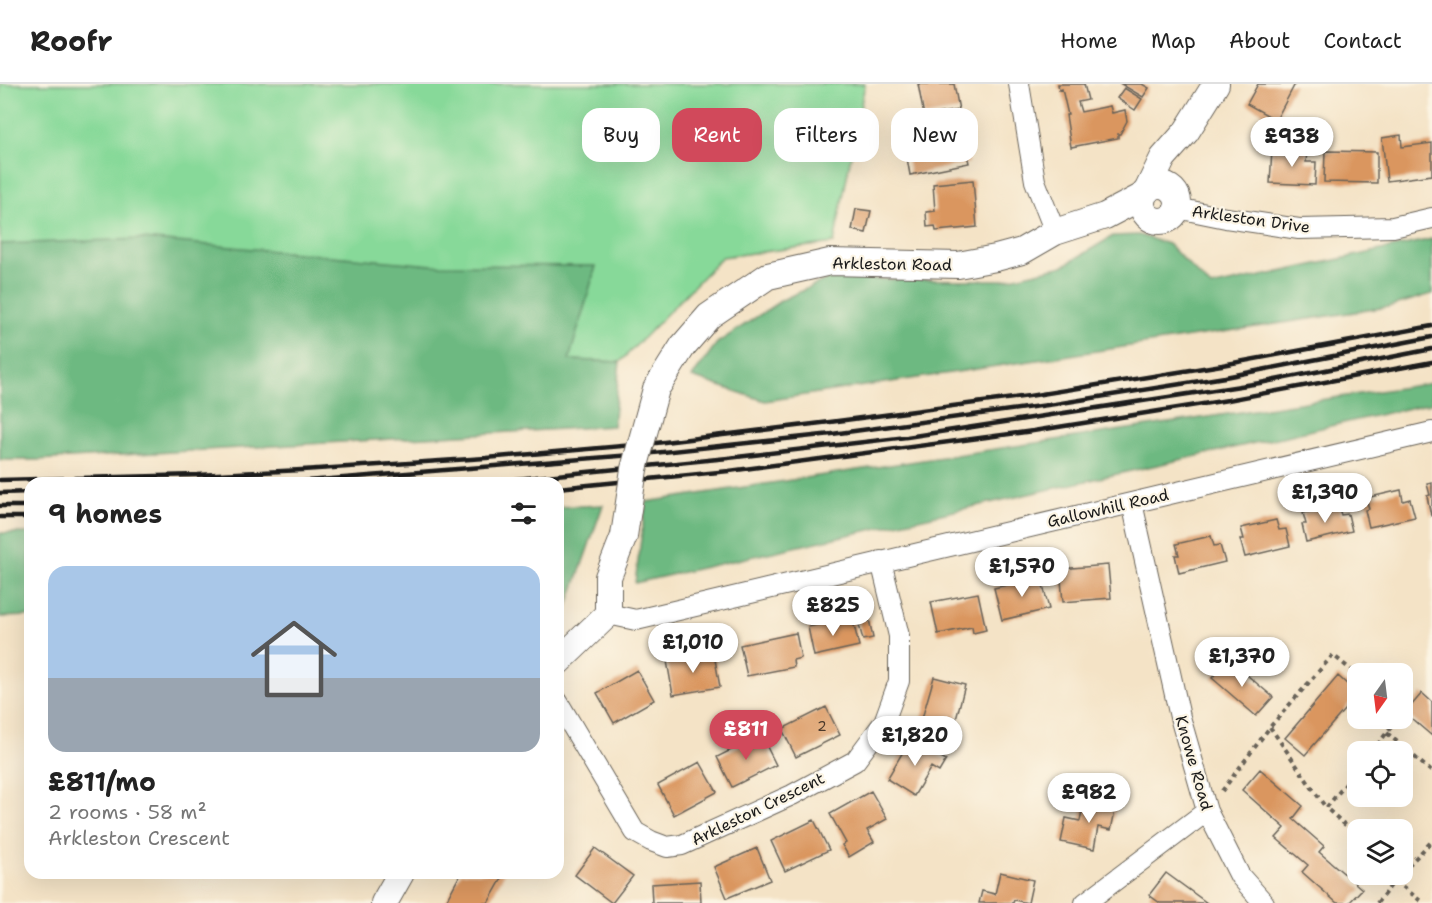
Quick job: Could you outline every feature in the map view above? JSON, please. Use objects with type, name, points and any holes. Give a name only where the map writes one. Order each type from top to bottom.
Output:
[{"type":"street","points":[[1019,84],[1035,181],[1055,232]]},
{"type":"street","points":[[1146,202],[1163,158],[1186,132],[1216,84]]},
{"type":"street","points":[[1175,199],[1176,169],[1186,132]]},
{"type":"street","name":"Arkleston Road","points":[[608,614],[608,577],[624,536],[634,469],[656,389],[683,346],[709,316],[768,276],[830,262],[958,265],[996,258],[1022,250],[1055,232],[1146,202],[1154,220],[1166,220],[1171,217],[1175,199]]},
{"type":"street","name":"Arkleston Drive","points":[[1175,199],[1226,218],[1299,229],[1393,227],[1432,218]]},
{"type":"street","name":"Gallowhill Road","points":[[608,614],[636,620],[1432,432]]},
{"type":"street","name":"Knowe Road","points":[[1132,503],[1180,717],[1207,811],[1240,876],[1264,903]]},
{"type":"street","name":"Arkleston Crescent","points":[[564,712],[635,832],[667,847],[682,845],[792,795],[855,761],[884,722],[899,681],[899,636],[881,561]]},
{"type":"street","points":[[564,656],[608,614]]},
{"type":"street","points":[[1085,903],[1207,811]]},
{"type":"street","points":[[384,903],[398,879]]},
{"type":"path","points":[[1207,811],[1270,728],[1333,655],[1347,667]]},
{"type":"path","points":[[1270,728],[1326,808],[1347,826]]},
{"type":"path","points":[[1381,741],[1390,729]]},
{"type":"path","points":[[1387,734],[1432,772]]},
{"type":"path","points":[[1326,808],[1347,782]]},
{"type":"path","points":[[1413,861],[1432,841]]},
{"type":"path","points":[[1377,903],[1393,885]]},
{"type":"path","points":[[1401,885],[1423,903]]},
{"type":"green space","points":[[0,84],[865,84],[860,108],[774,108],[774,162],[850,162],[834,243],[722,257],[620,362],[568,360],[589,292],[0,294]]},
{"type":"green space","points":[[1139,235],[1168,244],[1211,287],[1432,239],[1432,294],[1388,307],[765,401],[692,377],[717,343],[782,300],[827,279],[1002,280],[1063,266],[1113,236]]},
{"type":"green space","points":[[143,239],[432,265],[596,266],[569,360],[620,362],[613,426],[37,460],[0,460],[0,244]]},
{"type":"green space","points":[[1432,383],[1432,403],[635,583],[646,502]]},
{"type":"green space","points":[[603,505],[564,616],[564,507]]},
{"type":"green space","points":[[0,533],[24,533],[24,616],[0,617]]},
{"type":"building","points":[[918,84],[954,84],[959,108],[922,108]]},
{"type":"building","points":[[1058,84],[1084,84],[1088,100],[1078,102],[1081,112],[1110,106],[1112,113],[1125,110],[1127,121],[1118,134],[1118,138],[1071,147],[1066,115],[1068,115],[1062,89],[1059,90]]},
{"type":"building","points":[[1121,84],[1142,84],[1149,88],[1143,97]]},
{"type":"building","points":[[1258,84],[1295,84],[1276,120],[1247,104]]},
{"type":"building","points":[[1124,88],[1142,99],[1135,110],[1117,98]]},
{"type":"building","points":[[1401,135],[1402,147],[1432,143],[1432,175],[1387,181],[1382,138]]},
{"type":"building","points":[[1272,150],[1307,151],[1306,162],[1316,162],[1315,185],[1270,183]]},
{"type":"building","points":[[1325,151],[1377,152],[1377,183],[1324,182]]},
{"type":"building","points":[[908,162],[969,163],[910,175]]},
{"type":"building","points":[[973,180],[977,227],[936,231],[935,226],[927,227],[926,212],[935,211],[933,184]]},
{"type":"building","points":[[856,209],[871,211],[866,233],[852,230]]},
{"type":"building","points":[[1432,483],[1432,515],[1431,516],[1427,484]]},
{"type":"building","points":[[1401,490],[1403,501],[1410,499],[1415,517],[1369,527],[1365,510],[1369,509],[1366,498]]},
{"type":"building","points":[[1338,505],[1341,515],[1348,514],[1352,531],[1306,542],[1302,524],[1306,524],[1303,513]]},
{"type":"building","points":[[1276,520],[1279,530],[1286,529],[1290,546],[1245,557],[1240,539],[1244,539],[1241,528]]},
{"type":"building","points":[[1211,536],[1214,546],[1220,545],[1225,562],[1179,573],[1175,555],[1179,555],[1176,544]]},
{"type":"building","points":[[1108,565],[1111,598],[1063,602],[1060,569]]},
{"type":"building","points":[[1041,577],[1049,609],[1002,620],[994,588]]},
{"type":"building","points":[[978,593],[986,630],[973,633],[972,627],[938,634],[931,602]]},
{"type":"building","points":[[852,617],[859,646],[814,656],[808,627]]},
{"type":"building","points":[[869,619],[873,638],[863,640],[858,621]]},
{"type":"building","points":[[796,633],[801,658],[793,660],[794,667],[747,676],[740,645]]},
{"type":"building","points":[[714,654],[720,687],[673,695],[667,661]]},
{"type":"building","points":[[1228,659],[1273,697],[1256,716],[1212,678]]},
{"type":"building","points":[[637,670],[654,700],[614,723],[597,693]]},
{"type":"building","points":[[1338,676],[1347,684],[1347,707],[1305,755],[1285,738]]},
{"type":"building","points":[[934,677],[965,685],[953,731],[921,722]]},
{"type":"building","points":[[1422,693],[1432,702],[1432,736],[1413,720],[1413,704]]},
{"type":"building","points":[[826,707],[840,735],[796,757],[782,729]]},
{"type":"building","points":[[761,735],[776,765],[732,787],[717,757]]},
{"type":"building","points":[[911,738],[946,760],[939,772],[931,767],[914,796],[887,779]]},
{"type":"building","points":[[700,762],[717,792],[674,815],[658,785]]},
{"type":"building","points":[[1260,769],[1303,806],[1293,819],[1324,846],[1319,852],[1347,876],[1347,885],[1357,885],[1362,889],[1349,903],[1337,903],[1302,872],[1308,865],[1276,838],[1285,828],[1242,790]]},
{"type":"building","points":[[871,791],[887,819],[867,830],[874,842],[849,857],[842,845],[846,843],[830,814]]},
{"type":"building","points":[[1084,800],[1116,806],[1111,830],[1098,827],[1094,849],[1061,842],[1066,818],[1080,821]]},
{"type":"building","points":[[814,820],[829,850],[785,871],[771,841]]},
{"type":"building","points":[[595,848],[633,876],[612,903],[575,875]]},
{"type":"building","points":[[757,848],[770,880],[727,898],[714,867]]},
{"type":"building","points":[[1000,872],[1033,880],[1028,903],[1014,900],[1013,903],[979,903],[982,891],[995,894]]},
{"type":"building","points":[[1166,873],[1207,903],[1160,903],[1149,895]]},
{"type":"building","points":[[458,879],[502,879],[488,903],[445,903]]},
{"type":"building","points":[[700,881],[701,903],[652,903],[651,884]]},
{"type":"railway","points":[[119,477],[302,470],[486,458],[656,443],[1029,396],[1222,365],[1432,326]]},
{"type":"railway","points":[[356,477],[644,454],[832,434],[1055,404],[1225,377],[1432,337]]},
{"type":"railway","points":[[537,477],[907,437],[1260,383],[1432,349]]},
{"type":"railway","points":[[564,487],[729,471],[1033,431],[1228,400],[1432,362]]},
{"type":"railway","points":[[0,480],[24,479]]},
{"type":"railway","points":[[0,493],[24,492]]},
{"type":"railway","points":[[0,506],[24,506]]},
{"type":"railway","points":[[0,517],[24,517]]}]
